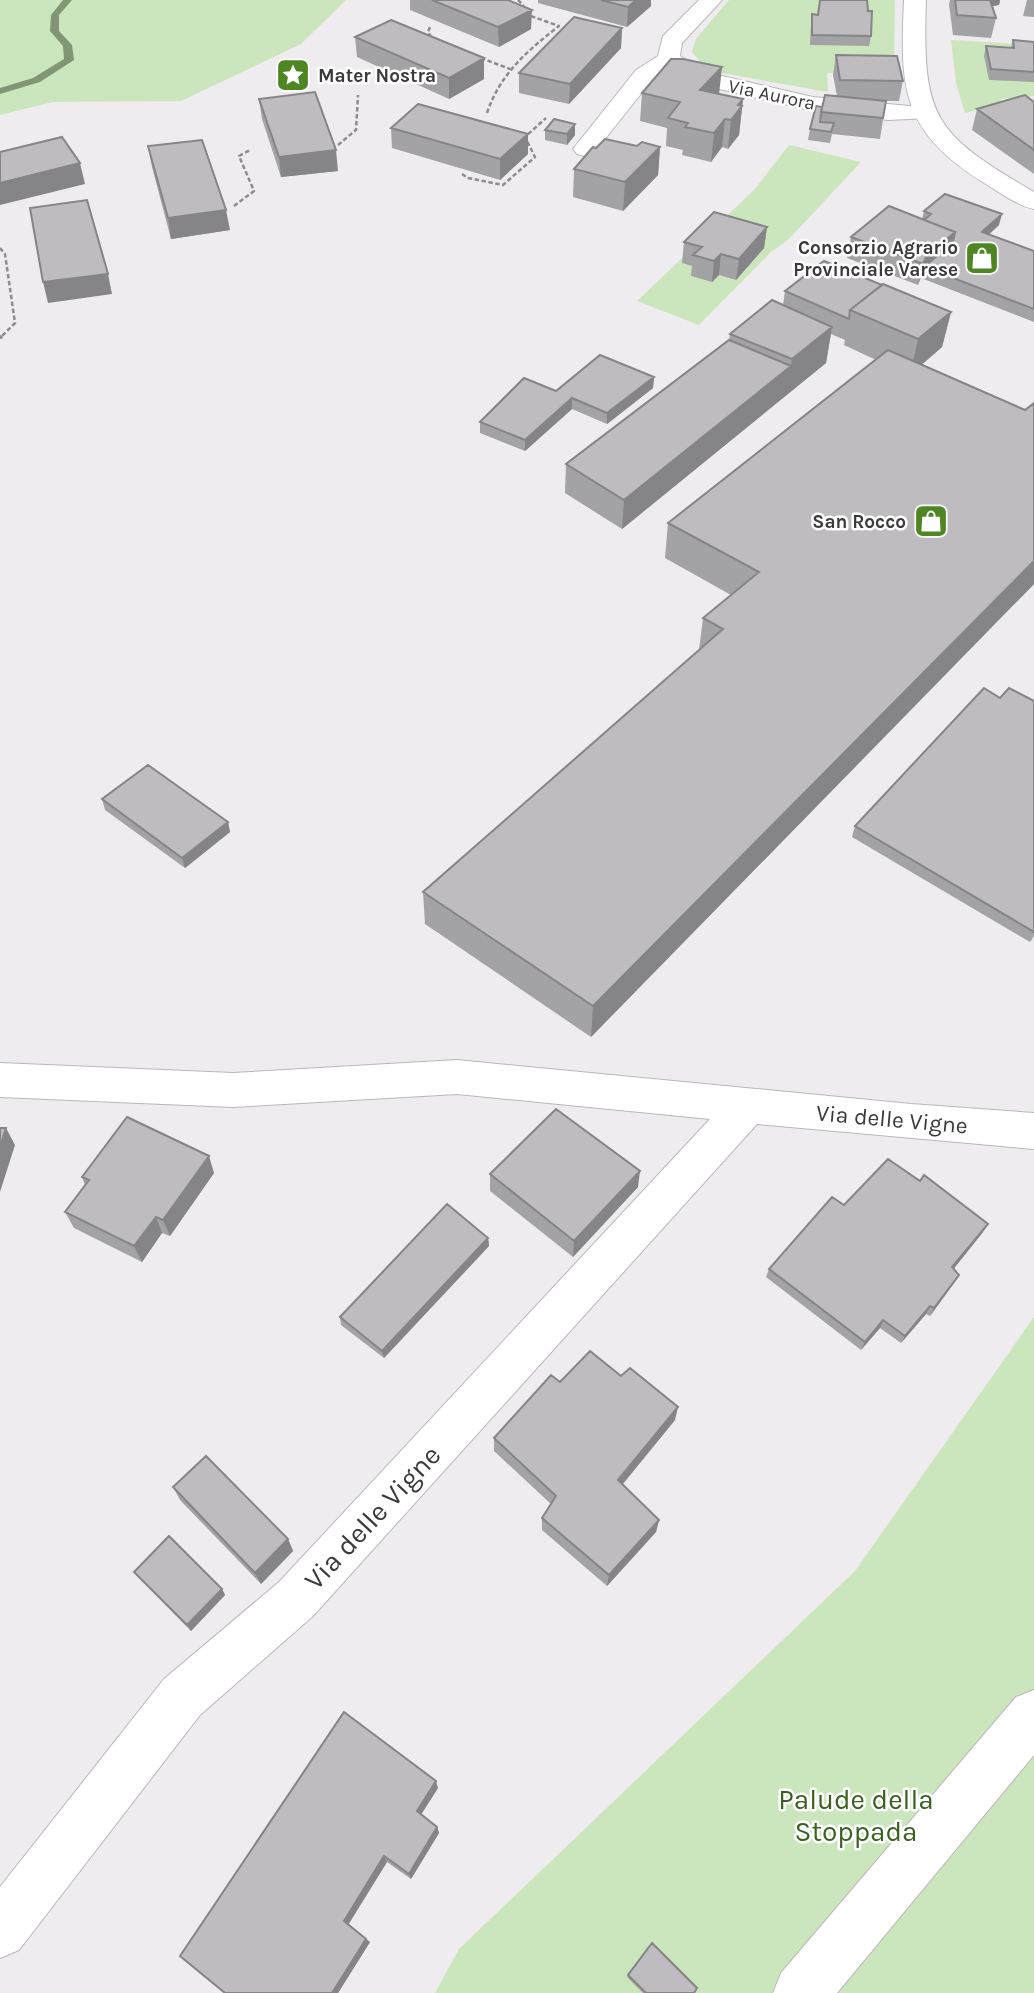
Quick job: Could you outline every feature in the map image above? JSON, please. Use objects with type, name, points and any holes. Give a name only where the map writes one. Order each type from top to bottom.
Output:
[{"type":"street","points":[[585,149],[644,75],[669,59],[671,41],[711,0]]},
{"type":"street","points":[[915,0],[913,53],[917,90],[923,113],[950,146],[984,172],[1034,202]]},
{"type":"street","name":"Via Aurora","points":[[669,59],[697,76],[813,104],[888,113],[923,113]]},
{"type":"street","name":"Via delle Vigne","points":[[0,1080],[233,1090],[457,1077],[911,1122],[1034,1131]]},
{"type":"street","name":"Via delle Vigne","points":[[0,1931],[182,1696],[296,1599],[749,1105]]},
{"type":"street","points":[[801,1993],[1034,1715]]},
{"type":"path","points":[[487,113],[491,96],[509,69],[526,51],[559,26],[520,12],[524,10],[518,0]]},
{"type":"path","points":[[430,27],[430,37],[441,42]]},
{"type":"path","points":[[475,55],[509,69]]},
{"type":"path","points":[[338,145],[356,130],[358,95]]},
{"type":"path","points":[[462,174],[468,178],[499,185],[507,183],[535,157],[525,137],[546,118]]},
{"type":"path","points":[[234,206],[254,191],[239,156],[250,150]]},
{"type":"path","points":[[0,248],[5,254],[15,323],[0,338]]},
{"type":"green space","points":[[0,0],[346,0],[301,44],[181,101],[53,102],[0,115]]},
{"type":"green space","points":[[729,0],[895,0],[894,74],[827,73],[828,92],[722,73],[703,65],[692,52],[696,39]]},
{"type":"green space","points":[[951,40],[1034,45],[1034,96],[1002,99],[996,105],[965,113],[956,83]]},
{"type":"green space","points":[[789,145],[861,162],[788,240],[771,252],[699,325],[637,301],[754,190]]},
{"type":"green space","name":"Palude della Stoppada","points":[[1034,1317],[1034,1993],[435,1993],[459,1949],[855,1571]]},
{"type":"building","points":[[432,0],[508,0],[532,10],[498,27]]},
{"type":"building","points":[[601,0],[636,0],[628,7]]},
{"type":"building","points":[[820,0],[867,0],[868,11],[872,11],[871,36],[812,35],[812,14],[818,15]]},
{"type":"building","points":[[955,0],[990,0],[996,18],[957,15]]},
{"type":"building","points":[[574,17],[622,28],[570,84],[519,73]]},
{"type":"building","points":[[391,20],[484,58],[449,78],[355,37]]},
{"type":"building","points":[[1013,40],[1034,42],[1034,72],[991,69],[986,46],[1014,48]]},
{"type":"building","points":[[836,55],[897,56],[903,81],[840,80]]},
{"type":"building","points":[[671,59],[722,67],[700,90],[743,99],[738,105],[742,106],[731,120],[725,119],[714,133],[685,127],[688,123],[668,118],[680,102],[642,93]]},
{"type":"building","points":[[315,92],[336,150],[279,157],[259,99]]},
{"type":"building","points":[[825,95],[886,101],[883,118],[821,112]]},
{"type":"building","points":[[1025,95],[1034,102],[1034,150],[977,109]]},
{"type":"building","points":[[418,104],[528,134],[500,159],[391,128]]},
{"type":"building","points":[[816,106],[822,107],[820,122],[834,123],[831,132],[810,129]]},
{"type":"building","points":[[554,119],[575,124],[567,134],[545,130]]},
{"type":"building","points":[[62,137],[80,163],[0,183],[0,152]]},
{"type":"building","points":[[605,139],[637,146],[642,142],[660,147],[625,182],[574,169],[593,147],[596,148]]},
{"type":"building","points":[[202,140],[226,210],[168,218],[148,146]]},
{"type":"building","name":"Consorzio Agrario Provinciale Varese","points":[[945,194],[1002,214],[982,232],[1034,251],[1034,309],[924,267],[953,242],[955,232],[924,220],[931,214],[924,211]]},
{"type":"building","points":[[87,200],[108,274],[43,282],[30,208]]},
{"type":"building","points":[[889,206],[955,232],[926,257],[923,264],[851,237]]},
{"type":"building","points":[[714,212],[767,227],[739,259],[721,254],[714,261],[693,255],[702,247],[684,242]]},
{"type":"building","points":[[824,261],[882,285],[850,310],[849,319],[785,291]]},
{"type":"building","points":[[883,284],[951,312],[918,339],[850,310]]},
{"type":"building","points":[[772,300],[832,327],[792,359],[730,334]]},
{"type":"building","points":[[729,340],[791,366],[624,500],[566,464]]},
{"type":"building","points":[[888,350],[1025,410],[1034,403],[1034,561],[593,1006],[423,892],[723,629],[703,618],[759,572],[668,523]]},
{"type":"building","points":[[600,355],[654,377],[607,413],[572,398],[525,440],[480,422],[524,378],[556,391]]},
{"type":"building","points":[[984,688],[1000,698],[1009,688],[1034,701],[1034,932],[855,826]]},
{"type":"building","points":[[148,765],[228,822],[182,858],[102,799]]},
{"type":"building","points":[[556,1109],[640,1171],[574,1241],[490,1174]]},
{"type":"building","points":[[127,1117],[209,1156],[163,1220],[156,1217],[134,1246],[65,1212],[89,1180],[82,1177]]},
{"type":"building","points":[[0,1128],[6,1128],[0,1147]]},
{"type":"building","points":[[888,1159],[920,1181],[924,1175],[988,1224],[952,1267],[959,1275],[934,1308],[930,1306],[905,1336],[883,1320],[865,1342],[769,1269],[832,1197],[844,1205]]},
{"type":"building","points":[[447,1204],[488,1238],[382,1351],[340,1317]]},
{"type":"building","points":[[590,1351],[621,1376],[630,1368],[678,1407],[618,1480],[659,1520],[609,1575],[542,1518],[556,1496],[494,1438],[551,1375],[560,1382]]},
{"type":"building","points":[[206,1456],[288,1539],[255,1573],[173,1487]]},
{"type":"building","points":[[169,1536],[222,1589],[187,1625],[134,1572]]},
{"type":"building","points":[[344,1712],[436,1781],[417,1811],[437,1827],[409,1874],[384,1856],[344,1921],[366,1939],[332,1993],[225,1993],[180,1956]]},
{"type":"building","points":[[652,1943],[697,1988],[694,1993],[646,1993],[628,1975]]},
{"type":"waterway","points":[[0,91],[36,80],[69,60],[67,45],[54,31],[55,15],[68,0]]},
{"type":"place","name":"Mater Nostra","points":[[293,75]]},
{"type":"place","name":"Consorzio Agrario Provinciale Varese","points":[[982,258]]},
{"type":"place","name":"San Rocco","points":[[931,521]]}]
